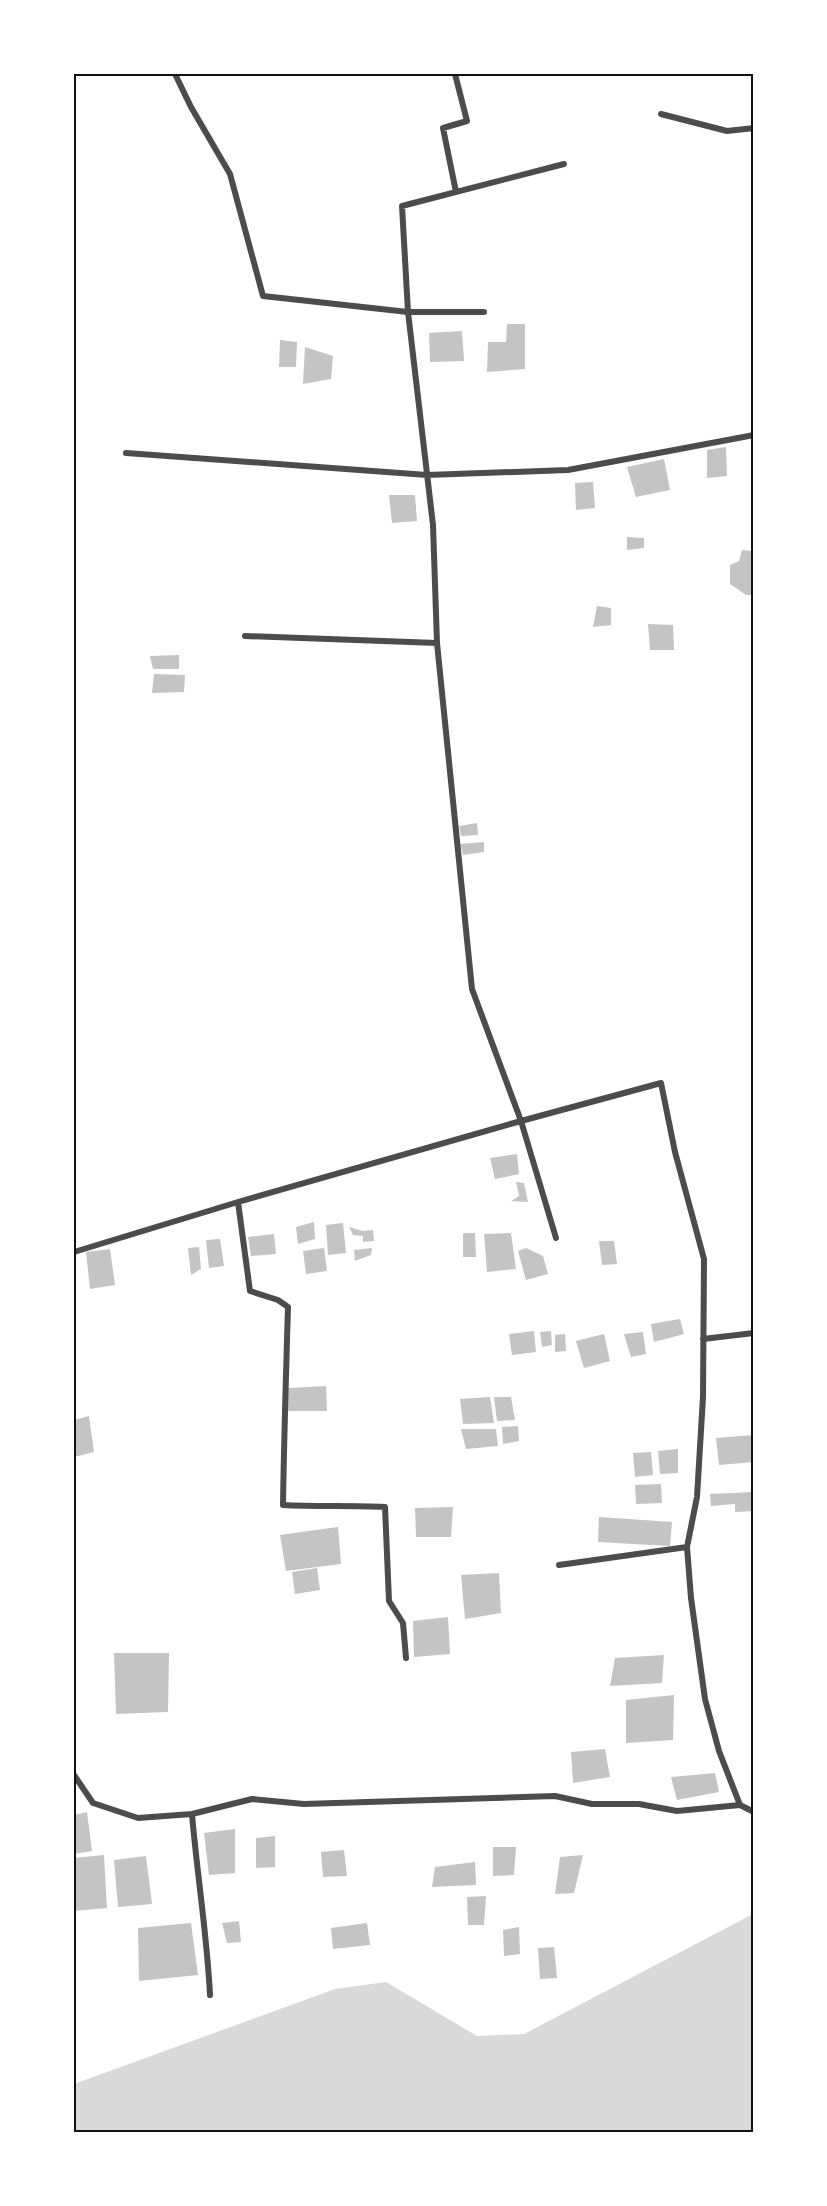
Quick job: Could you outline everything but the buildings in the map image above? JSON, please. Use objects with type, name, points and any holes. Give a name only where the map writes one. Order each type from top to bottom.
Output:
[{"type":"street","points":[[175,74],[191,107],[231,174],[263,296],[408,312],[484,312]]},
{"type":"street","points":[[455,74],[467,121],[443,128],[456,192]]},
{"type":"street","points":[[661,114],[727,131],[753,128]]},
{"type":"street","points":[[556,1238],[521,1121],[471,989],[437,643],[433,525],[408,312],[402,206],[564,164]]},
{"type":"street","points":[[126,453],[427,475],[568,470],[753,435]]},
{"type":"street","points":[[245,636],[437,643]]},
{"type":"street","points":[[74,1252],[238,1202],[662,1083],[675,1152],[704,1259],[703,1397],[697,1497],[687,1547],[691,1598],[705,1699],[719,1751],[740,1805]]},
{"type":"street","points":[[238,1202],[250,1292],[278,1300],[288,1307],[287,1411],[282,1505],[328,1508],[385,1507],[389,1600],[403,1623],[406,1658]]},
{"type":"street","points":[[703,1339],[753,1333]]},
{"type":"street","points":[[559,1565],[687,1547]]},
{"type":"street","points":[[74,1775],[93,1803],[138,1818],[192,1814],[252,1799],[304,1804],[555,1796],[592,1804],[639,1804],[677,1811],[740,1805],[753,1812]]},
{"type":"street","points":[[192,1814],[207,1945],[210,1995]]},
{"type":"shaded area","points":[[753,1914],[753,2132],[74,2132],[74,2084],[335,1989],[386,1982],[477,2036],[524,2034]]}]
